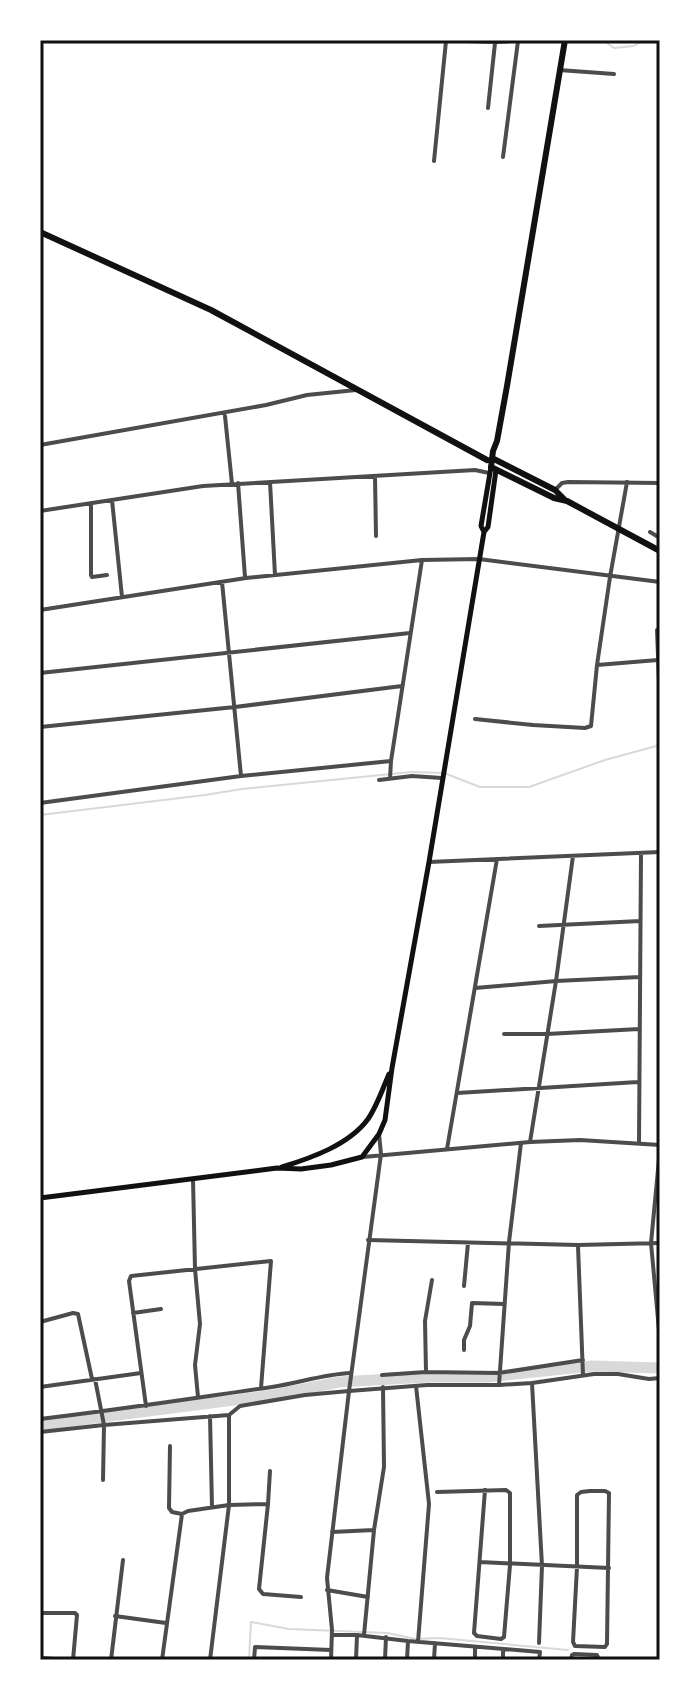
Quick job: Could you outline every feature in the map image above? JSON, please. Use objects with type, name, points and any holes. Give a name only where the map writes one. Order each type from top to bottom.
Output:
[{"type":"highway","points":[[491,466],[565,40]]},
{"type":"highway","points":[[40,232],[211,310],[358,389],[491,466],[554,498],[567,501],[660,551]]},
{"type":"highway","points":[[491,466],[555,490],[567,501]]},
{"type":"main road","points":[[277,1168],[301,1169],[362,1157],[385,1120],[479,559],[484,532],[488,527],[491,466]]},
{"type":"main road","points":[[40,1198],[277,1168],[334,1152],[367,1120],[392,1068]]},
{"type":"main road","points":[[371,1112],[376,1111],[385,1120]]},
{"type":"main road","points":[[334,1152],[341,1163]]},
{"type":"street","points":[[435,40],[531,40]]},
{"type":"street","points":[[549,40],[565,40]]},
{"type":"street","points":[[434,161],[446,41]]},
{"type":"street","points":[[503,157],[518,41]]},
{"type":"street","points":[[488,108],[496,42]]},
{"type":"street","points":[[559,70],[614,74]]},
{"type":"street","points":[[40,445],[266,405],[290,397],[358,389]]},
{"type":"street","points":[[225,416],[246,578]]},
{"type":"street","points":[[40,511],[195,486],[491,466]]},
{"type":"street","points":[[375,476],[376,536]]},
{"type":"street","points":[[270,482],[275,575]]},
{"type":"street","points":[[555,490],[568,482],[660,483]]},
{"type":"street","points":[[475,719],[588,728],[593,722],[597,665],[627,482]]},
{"type":"street","points":[[112,500],[122,597]]},
{"type":"street","points":[[91,503],[91,575],[107,575]]},
{"type":"street","points":[[650,532],[660,538]]},
{"type":"street","points":[[40,610],[246,578],[422,560],[479,559],[660,582]]},
{"type":"street","points":[[390,777],[422,560]]},
{"type":"street","points":[[222,582],[241,776]]},
{"type":"street","points":[[657,630],[660,708]]},
{"type":"street","points":[[40,673],[410,633]]},
{"type":"street","points":[[597,665],[658,660]]},
{"type":"street","points":[[40,727],[402,686]]},
{"type":"street","points":[[40,803],[241,776],[391,763]]},
{"type":"street","points":[[379,780],[390,777],[442,777]]},
{"type":"street","points":[[429,862],[660,852]]},
{"type":"street","points":[[639,1142],[641,853]]},
{"type":"street","points":[[530,1142],[573,856]]},
{"type":"street","points":[[447,1149],[497,859]]},
{"type":"street","points":[[539,926],[640,921]]},
{"type":"street","points":[[475,988],[640,977]]},
{"type":"street","points":[[504,1034],[639,1029]]},
{"type":"street","points":[[457,1093],[638,1082]]},
{"type":"street","points":[[331,1660],[332,1631],[327,1590],[332,1532],[381,1154],[379,1134]]},
{"type":"street","points":[[362,1157],[530,1142],[591,1140],[639,1142],[660,1147],[651,1243],[660,1341]]},
{"type":"street","points":[[499,1378],[509,1242],[521,1143]]},
{"type":"street","points":[[193,1179],[200,1324],[195,1365],[198,1397]]},
{"type":"street","points":[[368,1240],[578,1245],[660,1243]]},
{"type":"street","points":[[464,1286],[468,1243]]},
{"type":"street","points":[[382,1375],[426,1372],[532,1383],[573,1378],[583,1367],[578,1245]]},
{"type":"street","points":[[146,1406],[130,1277],[271,1261],[261,1388]]},
{"type":"street","points":[[426,1372],[425,1321],[432,1280]]},
{"type":"street","points":[[464,1350],[472,1303],[504,1304]]},
{"type":"street","points":[[133,1313],[161,1309]]},
{"type":"street","points":[[40,1322],[78,1314],[102,1419],[103,1480]]},
{"type":"street","points":[[40,1419],[229,1415],[240,1406],[305,1395],[499,1378],[583,1367],[649,1379],[660,1378]]},
{"type":"street","points":[[40,1387],[141,1373]]},
{"type":"street","points":[[40,1432],[146,1406],[292,1384],[331,1374],[351,1376]]},
{"type":"street","points":[[532,1383],[542,1566],[539,1643]]},
{"type":"street","points":[[416,1386],[429,1504],[418,1640]]},
{"type":"street","points":[[364,1633],[384,1467],[383,1387]]},
{"type":"street","points":[[210,1660],[229,1505],[229,1415]]},
{"type":"street","points":[[210,1416],[212,1507]]},
{"type":"street","points":[[170,1446],[169,1508],[172,1512],[182,1514],[229,1505],[268,1504]]},
{"type":"street","points":[[270,1471],[259,1589],[263,1594],[301,1597]]},
{"type":"street","points":[[437,1492],[485,1490],[506,1490],[510,1493],[510,1565],[504,1637],[501,1639],[485,1638],[474,1633],[485,1490]]},
{"type":"street","points":[[605,1491],[609,1493],[605,1647],[575,1646],[573,1642],[577,1567],[577,1495],[581,1492],[605,1491]]},
{"type":"street","points":[[162,1660],[182,1514]]},
{"type":"street","points":[[332,1532],[374,1530]]},
{"type":"street","points":[[111,1660],[123,1560]]},
{"type":"street","points":[[480,1562],[609,1568]]},
{"type":"street","points":[[327,1590],[368,1597]]},
{"type":"street","points":[[40,1613],[75,1613],[78,1617],[71,1660],[40,1658]]},
{"type":"street","points":[[115,1616],[166,1623]]},
{"type":"street","points":[[332,1631],[408,1641],[531,1650],[540,1652],[539,1660]]},
{"type":"street","points":[[356,1660],[357,1635]]},
{"type":"street","points":[[385,1660],[386,1637]]},
{"type":"street","points":[[407,1660],[408,1641]]},
{"type":"street","points":[[434,1660],[435,1643]]},
{"type":"street","points":[[254,1660],[255,1647],[331,1650]]},
{"type":"street","points":[[475,1647],[475,1660]]},
{"type":"street","points":[[503,1649],[503,1660]]},
{"type":"street","points":[[531,1650],[531,1660]]},
{"type":"street","points":[[571,1660],[574,1654],[597,1655],[599,1660]]},
{"type":"waterway","points":[[603,40],[614,48],[634,46],[643,40]]},
{"type":"waterway","points":[[40,815],[242,789],[411,772],[444,773],[480,787],[529,787],[605,760],[660,745]]},
{"type":"waterway","points":[[40,1425],[274,1395],[339,1382],[487,1377],[592,1366],[660,1368]]},
{"type":"waterway","points":[[249,1660],[251,1622],[289,1629],[387,1633],[416,1639],[439,1638],[568,1650]]}]
